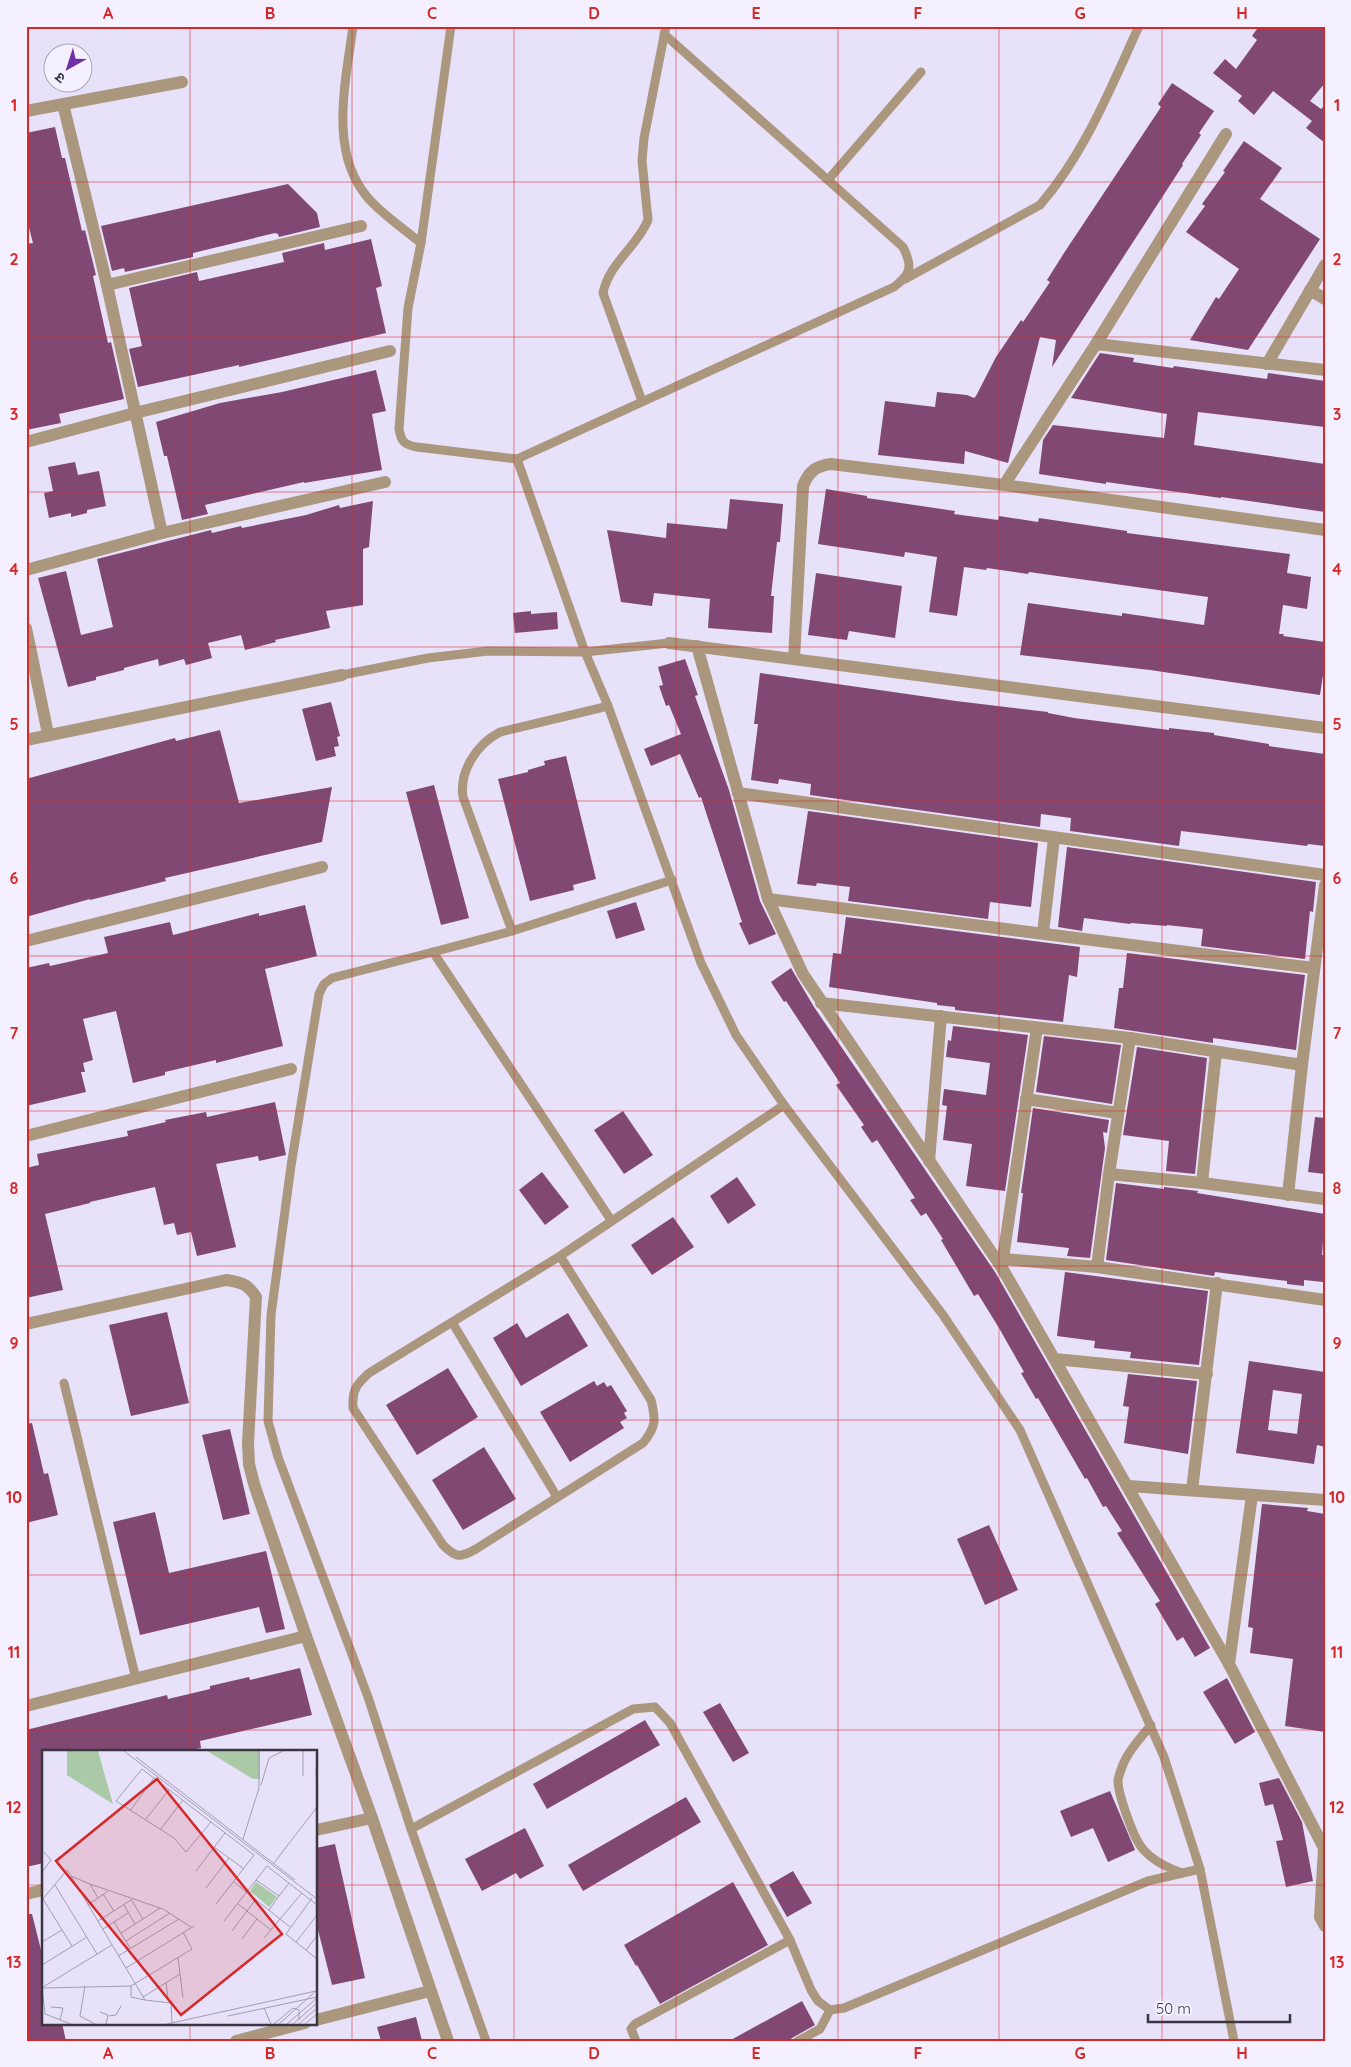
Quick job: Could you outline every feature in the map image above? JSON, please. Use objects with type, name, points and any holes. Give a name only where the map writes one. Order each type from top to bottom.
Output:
[{"type":"street","points":[[26,112],[182,82]]},
{"type":"street","points":[[63,104],[107,285],[162,533]]},
{"type":"street","points":[[1004,486],[1096,344],[1226,134]]},
{"type":"street","points":[[107,285],[361,226]]},
{"type":"street","points":[[1268,364],[1325,265]]},
{"type":"street","points":[[1310,290],[1325,299]]},
{"type":"street","points":[[1096,344],[1325,370]]},
{"type":"street","points":[[26,442],[135,413],[390,351]]},
{"type":"street","points":[[794,659],[803,486],[806,478],[818,466],[832,464],[1325,530]]},
{"type":"street","points":[[26,570],[162,533],[386,482]]},
{"type":"street","points":[[26,628],[48,734]]},
{"type":"street","points":[[669,643],[1325,728]]},
{"type":"street","points":[[697,646],[768,898],[803,974],[929,1161],[1002,1263],[1229,1664],[1325,1847],[1320,1917],[1325,1926]]},
{"type":"street","points":[[26,740],[342,675]]},
{"type":"street","points":[[738,794],[1325,875]]},
{"type":"street","points":[[1043,933],[1054,838]]},
{"type":"street","points":[[26,941],[322,867]]},
{"type":"street","points":[[1288,1195],[1302,1065],[1325,885]]},
{"type":"street","points":[[768,898],[1314,968]]},
{"type":"street","points":[[821,1003],[1130,1038],[1302,1065]]},
{"type":"street","points":[[929,1161],[942,1016]]},
{"type":"street","points":[[1002,1263],[1037,1028]]},
{"type":"street","points":[[1097,1267],[1130,1038]]},
{"type":"street","points":[[1202,1184],[1216,1052]]},
{"type":"street","points":[[26,1136],[291,1069]]},
{"type":"street","points":[[1026,1099],[1118,1113]]},
{"type":"street","points":[[1109,1174],[1325,1199]]},
{"type":"street","points":[[1002,1263],[1097,1267],[1325,1300]]},
{"type":"street","points":[[26,1324],[226,1280],[239,1281],[249,1286],[256,1297],[248,1443],[249,1464],[254,1484],[306,1636],[372,1818],[448,2041]]},
{"type":"street","points":[[1192,1490],[1217,1283]]},
{"type":"street","points":[[1055,1359],[1207,1374]]},
{"type":"street","points":[[1129,1486],[1325,1500]]},
{"type":"street","points":[[1229,1664],[1252,1495]]},
{"type":"street","points":[[26,1706],[306,1636]]},
{"type":"street","points":[[318,1830],[372,1818]]},
{"type":"street","points":[[26,1894],[42,1890]]},
{"type":"street","points":[[318,2019],[430,1991]]},
{"type":"street","points":[[236,2041],[301,2024]]},
{"type":"lane","points":[[353,26],[343,111],[345,148],[355,178],[368,198],[420,243]]},
{"type":"lane","points":[[451,26],[420,243],[408,308],[399,428],[400,439],[406,445],[417,448],[517,459],[894,287],[904,279],[1040,205],[1057,185],[1076,155],[1104,102],[1139,26]]},
{"type":"lane","points":[[665,30],[903,247],[909,260],[910,269],[904,279]]},
{"type":"lane","points":[[642,401],[603,293],[613,267],[644,228],[648,220],[642,161],[644,138],[665,30]]},
{"type":"lane","points":[[828,180],[921,72]]},
{"type":"lane","points":[[517,459],[585,652],[608,706],[672,880],[700,963],[736,1035],[784,1105],[943,1315],[1020,1430],[1164,1757],[1200,1869],[1234,2041]]},
{"type":"lane","points":[[342,675],[428,658],[488,651],[585,652],[669,643]]},
{"type":"lane","points":[[512,931],[463,797],[461,786],[463,777],[478,750],[492,736],[500,732],[608,706]]},
{"type":"lane","points":[[486,2041],[411,1829],[368,1697],[278,1457],[268,1421],[271,1315],[291,1166],[319,994],[324,984],[332,978],[512,931],[672,880]]},
{"type":"lane","points":[[433,952],[611,1220]]},
{"type":"lane","points":[[560,1256],[651,1400],[655,1415],[653,1430],[643,1443],[476,1549],[463,1556],[452,1554],[443,1545],[353,1408],[352,1395],[358,1384],[369,1373],[560,1256],[784,1105]]},
{"type":"lane","points":[[452,1322],[557,1497]]},
{"type":"lane","points":[[64,1383],[136,1679]]},
{"type":"lane","points":[[411,1829],[633,1710],[655,1707],[670,1723],[790,1940],[818,2001],[830,2010]]},
{"type":"lane","points":[[1151,1725],[1125,1760],[1118,1781],[1128,1818],[1142,1849],[1158,1861],[1182,1873]]},
{"type":"lane","points":[[798,2041],[820,2029],[830,2010],[853,2004],[1148,1881],[1200,1869]]},
{"type":"lane","points":[[636,2041],[631,2030],[634,2024],[790,1940]]},
{"type":"building","points":[[1259,26],[1325,26],[1325,83],[1310,101],[1321,109],[1325,105],[1325,143],[1306,128],[1312,121],[1273,91],[1254,115],[1238,101],[1242,96],[1213,73],[1225,59],[1236,69],[1257,40],[1252,36]]},
{"type":"building","points":[[1172,83],[1214,111],[1199,133],[1201,135],[1183,165],[1052,367],[1056,340],[1040,337],[1008,463],[965,451],[964,464],[878,455],[885,401],[935,407],[937,392],[967,395],[974,398],[976,396],[996,357],[1050,282],[1047,280],[1161,107],[1158,104]]},
{"type":"building","points":[[55,127],[62,158],[65,158],[82,231],[85,230],[96,275],[93,276],[108,343],[111,342],[124,399],[59,414],[61,423],[26,430],[26,244],[33,243],[26,216],[26,133]]},
{"type":"building","points":[[1244,141],[1282,168],[1260,199],[1320,239],[1248,350],[1190,340],[1216,297],[1219,299],[1239,269],[1186,232],[1205,206],[1202,204]]},
{"type":"building","points":[[288,184],[317,213],[320,227],[279,237],[275,233],[193,253],[193,257],[125,272],[124,268],[112,271],[101,226]]},
{"type":"building","points":[[371,239],[382,286],[376,288],[386,333],[239,367],[239,365],[138,387],[129,349],[142,346],[129,288],[197,272],[199,281],[284,262],[282,253],[324,243],[325,250]]},
{"type":"building","points":[[1100,353],[1134,358],[1133,362],[1173,368],[1174,366],[1267,379],[1268,373],[1325,381],[1325,427],[1198,412],[1194,445],[1325,464],[1325,512],[1039,474],[1043,440],[1053,425],[1164,438],[1167,414],[1071,398]]},
{"type":"building","points":[[376,370],[386,411],[372,414],[382,470],[304,482],[205,505],[208,514],[182,520],[167,456],[164,456],[156,422],[220,403],[282,392]]},
{"type":"building","points":[[75,462],[78,475],[99,471],[106,506],[87,510],[87,513],[71,517],[71,513],[49,518],[44,493],[53,491],[48,467]]},
{"type":"building","points":[[826,489],[867,496],[867,498],[955,511],[954,514],[998,520],[999,516],[1038,522],[1039,518],[1127,531],[1127,533],[1290,554],[1287,573],[1311,577],[1307,609],[1283,605],[1279,634],[1325,642],[1325,662],[1320,695],[1150,670],[1020,655],[1028,603],[1122,616],[1122,613],[1204,625],[1208,597],[1029,572],[1028,574],[987,568],[986,570],[964,567],[957,616],[929,612],[937,557],[905,552],[904,557],[818,544]]},
{"type":"building","points":[[730,499],[783,504],[780,542],[777,542],[771,596],[774,596],[772,633],[708,628],[710,599],[654,593],[652,606],[621,602],[607,530],[666,538],[667,523],[727,529]]},
{"type":"building","points":[[373,501],[369,547],[363,549],[363,605],[326,611],[330,628],[275,640],[276,642],[245,650],[241,635],[208,643],[212,658],[186,665],[184,659],[159,666],[158,659],[96,677],[96,680],[68,687],[38,578],[66,571],[81,635],[113,627],[97,559],[211,530],[212,533],[241,526],[242,528],[306,515],[339,505],[340,508]]},
{"type":"building","points":[[816,573],[902,586],[895,638],[849,631],[847,640],[808,635]]},
{"type":"building","points":[[531,611],[531,614],[557,612],[558,629],[515,633],[513,613]]},
{"type":"building","points":[[685,659],[698,695],[695,696],[729,790],[760,901],[776,934],[749,945],[739,923],[742,922],[701,797],[699,798],[680,754],[651,766],[644,749],[681,734],[669,705],[666,706],[659,686],[663,685],[658,667]]},
{"type":"building","points":[[760,673],[1048,712],[1074,718],[1169,730],[1169,728],[1214,733],[1214,735],[1269,744],[1269,746],[1325,754],[1325,846],[1308,844],[1307,846],[1181,831],[1179,846],[1070,831],[1071,818],[1041,814],[1040,827],[810,795],[811,784],[779,779],[778,784],[751,780],[758,724],[754,724]]},
{"type":"building","points":[[331,702],[340,736],[337,737],[339,746],[334,747],[336,756],[316,761],[302,709]]},
{"type":"building","points":[[220,730],[239,803],[332,787],[322,842],[165,878],[166,881],[26,917],[26,779],[175,738],[176,741]]},
{"type":"building","points":[[566,756],[596,879],[573,885],[574,890],[530,901],[498,779],[528,772],[528,770],[545,765],[544,761]]},
{"type":"building","points":[[434,785],[469,918],[441,925],[406,792]]},
{"type":"building","points":[[808,811],[1038,843],[1031,907],[990,902],[988,919],[848,901],[850,887],[817,883],[816,886],[797,884]]},
{"type":"building","points":[[1067,847],[1316,882],[1313,912],[1310,911],[1305,959],[1201,946],[1203,929],[1167,925],[1130,924],[1084,918],[1082,931],[1058,927]]},
{"type":"building","points":[[636,902],[645,930],[616,939],[607,911]]},
{"type":"building","points":[[305,905],[317,956],[265,969],[283,1046],[216,1063],[216,1060],[165,1072],[165,1075],[133,1083],[116,1011],[83,1019],[93,1060],[83,1063],[85,1072],[81,1072],[86,1092],[26,1106],[26,968],[49,963],[50,966],[108,953],[104,937],[170,922],[173,935],[259,913],[259,916]]},
{"type":"building","points":[[846,917],[1080,947],[1077,977],[1069,975],[1063,1022],[955,1010],[955,1007],[937,1005],[937,1003],[829,987],[833,953],[841,954]]},
{"type":"building","points":[[1127,953],[1305,975],[1296,1050],[1213,1038],[1213,1043],[1114,1028],[1119,988],[1123,988]]},
{"type":"building","points":[[791,968],[814,1007],[995,1272],[1210,1648],[1195,1657],[1183,1637],[1177,1641],[1155,1604],[1160,1601],[1117,1533],[1122,1531],[1106,1506],[1103,1507],[1038,1398],[1036,1399],[1021,1373],[1024,1372],[999,1328],[978,1294],[974,1296],[941,1240],[943,1239],[926,1213],[921,1216],[910,1200],[915,1198],[877,1140],[872,1143],[861,1127],[864,1125],[836,1085],[840,1083],[786,1001],[784,1002],[771,982]]},
{"type":"building","points":[[953,1026],[1028,1035],[1005,1191],[966,1186],[972,1144],[943,1140],[947,1106],[942,1105],[944,1089],[986,1095],[990,1063],[946,1057],[948,1040],[951,1041]]},
{"type":"building","points":[[1044,1036],[1121,1045],[1112,1104],[1036,1092]]},
{"type":"building","points":[[1137,1047],[1207,1058],[1195,1174],[1166,1171],[1169,1141],[1123,1135]]},
{"type":"building","points":[[275,1102],[286,1155],[259,1161],[258,1156],[216,1164],[236,1247],[197,1256],[191,1232],[177,1235],[174,1223],[164,1225],[155,1187],[90,1202],[45,1214],[63,1290],[26,1298],[26,1168],[39,1165],[37,1154],[128,1136],[127,1131],[166,1122],[165,1120],[206,1112],[207,1117]]},
{"type":"building","points":[[1033,1108],[1109,1120],[1107,1133],[1103,1132],[1105,1148],[1090,1258],[1067,1256],[1069,1248],[1017,1242],[1023,1193],[1021,1193]]},
{"type":"building","points":[[623,1111],[653,1155],[624,1174],[594,1130]]},
{"type":"building","points":[[1315,1117],[1325,1118],[1325,1174],[1308,1172]]},
{"type":"building","points":[[542,1172],[569,1207],[545,1225],[519,1190]]},
{"type":"building","points":[[737,1177],[756,1205],[728,1224],[710,1196]]},
{"type":"building","points":[[1116,1183],[1198,1191],[1197,1193],[1325,1214],[1322,1255],[1325,1255],[1323,1282],[1304,1280],[1304,1286],[1287,1284],[1287,1281],[1215,1272],[1214,1276],[1106,1260]]},
{"type":"building","points":[[673,1217],[694,1247],[652,1275],[631,1245]]},
{"type":"building","points":[[1065,1272],[1208,1291],[1199,1365],[1130,1358],[1131,1352],[1094,1348],[1095,1341],[1057,1336]]},
{"type":"building","points":[[167,1312],[189,1403],[131,1416],[109,1325]]},
{"type":"building","points":[[568,1313],[588,1346],[521,1386],[493,1338],[517,1323],[526,1338]]},
{"type":"building","points":[[1249,1361],[1325,1372],[1325,1447],[1317,1445],[1314,1464],[1236,1453]],"holes":[[[1273,1390],[1302,1394],[1297,1434],[1268,1430]]]},
{"type":"building","points":[[448,1368],[478,1417],[417,1455],[386,1405]]},
{"type":"building","points":[[1128,1374],[1197,1381],[1188,1454],[1124,1443],[1129,1407],[1123,1406]]},
{"type":"building","points":[[594,1381],[597,1386],[604,1382],[607,1387],[611,1385],[627,1411],[624,1413],[627,1418],[620,1422],[624,1428],[570,1462],[540,1412]]},
{"type":"building","points":[[32,1423],[44,1474],[48,1473],[58,1515],[26,1523],[26,1424]]},
{"type":"building","points":[[230,1429],[250,1514],[223,1520],[202,1435]]},
{"type":"building","points":[[484,1447],[516,1499],[463,1530],[432,1480]]},
{"type":"building","points":[[1262,1504],[1308,1508],[1307,1511],[1325,1514],[1325,1732],[1285,1726],[1293,1659],[1250,1653],[1253,1628],[1248,1627]]},
{"type":"building","points":[[155,1512],[169,1573],[266,1551],[285,1629],[266,1633],[259,1607],[140,1635],[113,1522]]},
{"type":"building","points":[[989,1525],[1018,1590],[985,1605],[957,1539]]},
{"type":"building","points":[[300,1668],[312,1715],[200,1741],[201,1748],[192,1750],[42,1750],[42,1863],[26,1867],[26,1730],[167,1695],[168,1699],[210,1689],[210,1686],[249,1677],[250,1680]]},
{"type":"building","points":[[1227,1678],[1255,1732],[1235,1744],[1203,1692]]},
{"type":"building","points":[[720,1703],[749,1753],[733,1762],[703,1712]]},
{"type":"building","points":[[645,1720],[660,1745],[547,1809],[533,1784]]},
{"type":"building","points":[[1279,1778],[1302,1822],[1313,1881],[1286,1887],[1276,1841],[1283,1840],[1273,1804],[1265,1806],[1259,1783]]},
{"type":"building","points":[[1110,1791],[1135,1850],[1108,1862],[1093,1828],[1071,1837],[1060,1811]]},
{"type":"building","points":[[686,1797],[701,1822],[583,1891],[568,1865]]},
{"type":"building","points":[[525,1828],[544,1866],[520,1879],[516,1873],[482,1891],[465,1859]]},
{"type":"building","points":[[335,1844],[365,1978],[332,1985],[318,1930],[318,1848]]},
{"type":"building","points":[[793,1871],[812,1903],[787,1917],[769,1885]]},
{"type":"building","points":[[733,1882],[768,1945],[660,2004],[624,1945]]},
{"type":"building","points":[[26,1914],[32,1914],[42,1954],[42,2024],[62,2024],[66,2041],[29,2041],[26,2030]]},
{"type":"building","points":[[802,2001],[815,2025],[788,2041],[729,2041]]},
{"type":"building","points":[[416,2017],[422,2041],[381,2041],[377,2027]]}]
